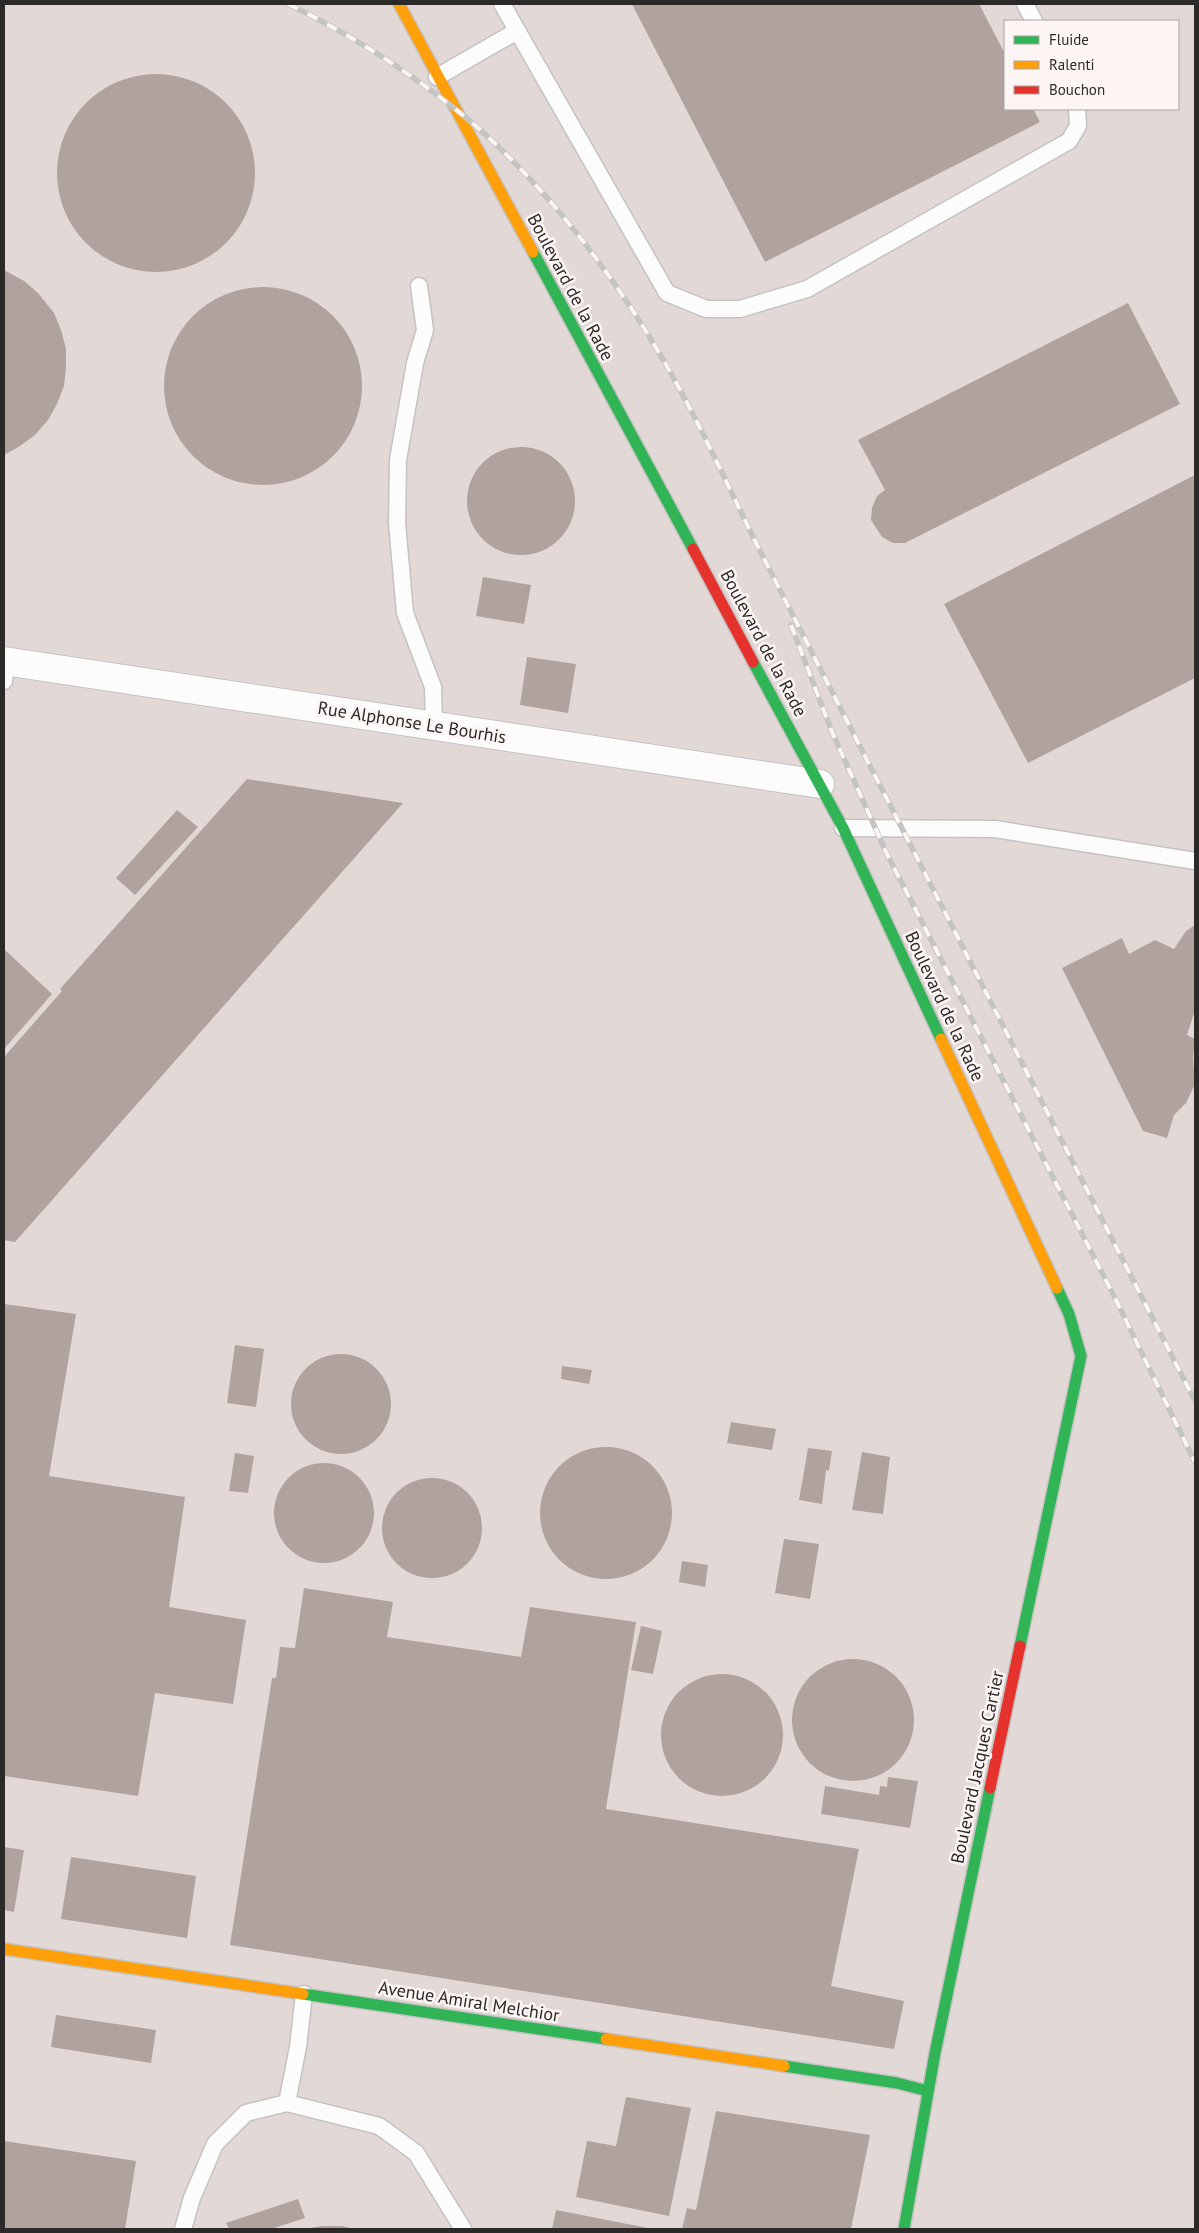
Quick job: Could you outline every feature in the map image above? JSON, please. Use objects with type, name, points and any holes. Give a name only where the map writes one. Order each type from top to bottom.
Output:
[{"type":"street","name":"Boulevard de la Rade","points":[[399,4],[843,828],[1069,1314]]},
{"type":"street","name":"Rue Alphonse Le Bourhis","points":[[5,668],[434,726],[820,784]]},
{"type":"street","name":"Boulevard Jacques Cartier","points":[[904,2229],[928,2091],[1081,1356],[1069,1314]]},
{"type":"street","name":"Avenue Amiral Melchior","points":[[4,1949],[896,2083],[928,2091]]},
{"type":"lane","points":[[502,4],[667,293],[706,309],[740,309],[807,289],[1069,141],[1078,126],[1077,110]]},
{"type":"lane","points":[[1025,4],[1033,20]]},
{"type":"lane","points":[[437,77],[517,31]]},
{"type":"lane","points":[[419,286],[425,330],[415,363],[398,460],[397,523],[405,612],[433,687],[434,726]]},
{"type":"lane","points":[[843,828],[996,829],[1195,861]]},
{"type":"lane","points":[[287,2104],[298,2047],[304,1994]]},
{"type":"lane","points":[[183,2229],[192,2198],[215,2144],[246,2113],[287,2104],[379,2126],[416,2153],[464,2229]]},
{"type":"shaded area","points":[[4,4],[1195,4],[1195,2229],[4,2229]]},
{"type":"building","points":[[632,4],[979,4],[1004,52],[1004,110],[1034,110],[1040,122],[765,262]]},
{"type":"building","points":[[156,74],[175,76],[194,82],[211,91],[226,103],[238,118],[247,135],[253,154],[255,173],[253,192],[247,211],[238,228],[226,243],[211,255],[194,264],[175,270],[156,272],[137,270],[118,264],[101,255],[86,243],[74,228],[65,211],[59,192],[57,173],[59,154],[65,135],[74,118],[86,103],[101,91],[118,82],[137,76]]},
{"type":"building","points":[[4,270],[24,281],[38,293],[54,313],[66,349],[66,367],[64,386],[48,420],[35,435],[4,455]]},
{"type":"building","points":[[263,287],[292,291],[310,299],[333,316],[350,339],[358,357],[362,386],[358,415],[350,433],[333,456],[310,473],[292,481],[263,485],[234,481],[216,473],[193,456],[176,433],[168,415],[164,386],[168,357],[176,339],[193,316],[216,299],[234,291]]},
{"type":"building","points":[[1128,303],[1180,404],[905,543],[893,543],[882,537],[871,520],[872,508],[877,496],[885,490],[858,440]]},
{"type":"building","points":[[521,447],[531,448],[551,456],[559,463],[566,471],[574,491],[574,511],[566,531],[559,539],[551,546],[531,554],[521,555],[511,554],[491,546],[483,539],[476,531],[468,511],[467,501],[468,491],[476,471],[483,463],[491,456],[511,448]]},
{"type":"building","points":[[1195,475],[1195,678],[1028,763],[944,604]]},
{"type":"building","points":[[483,577],[531,585],[524,624],[476,616]]},
{"type":"building","points":[[527,657],[576,664],[568,713],[520,705]]},
{"type":"building","points":[[247,779],[403,803],[15,1242],[4,1240],[4,1057],[62,991],[60,989]]},
{"type":"building","points":[[177,810],[198,827],[135,895],[116,878]]},
{"type":"building","points":[[1195,925],[1195,1010],[1187,1035],[1195,1039],[1193,1058],[1195,1084],[1186,1103],[1174,1115],[1167,1138],[1143,1131],[1062,968],[1122,938],[1129,954],[1155,940],[1174,949],[1186,931]]},
{"type":"building","points":[[4,949],[52,994],[4,1049]]},
{"type":"building","points":[[4,1304],[76,1314],[49,1476],[185,1497],[169,1607],[246,1620],[233,1704],[155,1693],[138,1796],[4,1776]]},
{"type":"building","points":[[235,1345],[264,1349],[256,1407],[227,1403]]},
{"type":"building","points":[[341,1354],[360,1358],[376,1369],[387,1385],[391,1404],[387,1423],[376,1439],[360,1450],[341,1454],[322,1450],[306,1439],[295,1423],[291,1404],[295,1385],[306,1369],[322,1358]]},
{"type":"building","points":[[562,1366],[592,1370],[589,1384],[561,1379]]},
{"type":"building","points":[[731,1422],[776,1429],[772,1450],[727,1443]]},
{"type":"building","points":[[606,1447],[619,1448],[631,1452],[653,1466],[667,1488],[671,1500],[671,1526],[667,1538],[653,1560],[631,1574],[619,1578],[606,1579],[593,1578],[581,1574],[559,1560],[545,1538],[541,1526],[540,1513],[541,1500],[545,1488],[559,1466],[581,1452],[593,1448]]},
{"type":"building","points":[[808,1448],[832,1451],[829,1471],[826,1470],[822,1504],[799,1500]]},
{"type":"building","points":[[862,1452],[890,1457],[883,1514],[852,1510]]},
{"type":"building","points":[[235,1453],[254,1456],[248,1493],[229,1491]]},
{"type":"building","points":[[324,1463],[343,1467],[359,1478],[370,1494],[374,1513],[370,1532],[359,1548],[343,1559],[324,1563],[305,1559],[289,1548],[278,1532],[274,1513],[278,1494],[289,1478],[305,1467]]},
{"type":"building","points":[[432,1478],[442,1479],[460,1486],[474,1500],[481,1518],[481,1538],[474,1556],[460,1570],[442,1577],[432,1578],[422,1577],[404,1570],[390,1556],[383,1538],[382,1528],[383,1518],[390,1500],[404,1486],[422,1479]]},
{"type":"building","points":[[784,1539],[819,1544],[810,1599],[775,1593]]},
{"type":"building","points":[[682,1561],[708,1565],[705,1587],[679,1582]]},
{"type":"building","points":[[304,1588],[393,1602],[387,1637],[521,1657],[530,1607],[636,1622],[606,1809],[859,1849],[831,1986],[904,2001],[894,2049],[230,1945],[272,1678],[276,1678],[280,1647],[295,1648]]},
{"type":"building","points":[[641,1626],[662,1631],[653,1674],[631,1670]]},
{"type":"building","points":[[853,1659],[876,1663],[896,1677],[910,1697],[914,1720],[910,1743],[896,1763],[876,1777],[853,1781],[830,1777],[810,1763],[796,1743],[792,1720],[796,1697],[810,1677],[830,1663]]},
{"type":"building","points":[[722,1674],[745,1678],[765,1692],[779,1712],[783,1735],[779,1758],[765,1778],[745,1792],[722,1796],[699,1792],[679,1778],[665,1758],[661,1735],[665,1712],[679,1692],[699,1678]]},
{"type":"building","points":[[888,1777],[918,1781],[910,1828],[821,1814],[825,1786],[879,1795],[880,1786],[887,1787]]},
{"type":"building","points":[[4,1847],[24,1850],[14,1912],[4,1910]]},
{"type":"building","points":[[71,1857],[196,1876],[187,1938],[61,1919]]},
{"type":"building","points":[[56,2015],[156,2030],[151,2063],[51,2047]]},
{"type":"building","points":[[626,2097],[691,2108],[669,2216],[576,2197],[587,2141],[616,2146]]},
{"type":"building","points":[[716,2111],[870,2135],[851,2229],[682,2229],[687,2208],[696,2210]]},
{"type":"building","points":[[4,2141],[136,2161],[125,2229],[4,2229]]},
{"type":"building","points":[[298,2199],[305,2218],[271,2229],[229,2229],[226,2223]]},
{"type":"building","points":[[556,2210],[648,2228],[648,2229],[552,2229]]},
{"type":"building","points":[[322,2226],[343,2226],[353,2229],[304,2229]]},
{"type":"railway","points":[[288,4],[331,26],[394,65],[454,108],[484,133],[513,161],[568,223],[594,256],[641,323],[699,426],[757,545],[1195,1401]]},
{"type":"railway","points":[[791,625],[832,732],[887,854],[1114,1296],[1195,1462]]},
{"type":"traffic: fast","points":[[533,252],[693,549]]},
{"type":"traffic: fast","points":[[753,662],[843,828],[941,1039]]},
{"type":"traffic: fast","points":[[1020,1646],[1081,1356],[1069,1314],[1057,1288]]},
{"type":"traffic: fast","points":[[904,2229],[935,2053],[990,1788]]},
{"type":"traffic: fast","points":[[303,1994],[606,2039]]},
{"type":"traffic: fast","points":[[784,2066],[897,2083],[928,2091]]},
{"type":"traffic: slow","points":[[399,4],[533,252]]},
{"type":"traffic: slow","points":[[941,1039],[1057,1288]]},
{"type":"traffic: slow","points":[[4,1949],[303,1994]]},
{"type":"traffic: slow","points":[[606,2039],[784,2066]]},
{"type":"traffic: jam","points":[[693,549],[753,662]]},
{"type":"traffic: jam","points":[[990,1788],[1020,1646]]}]
